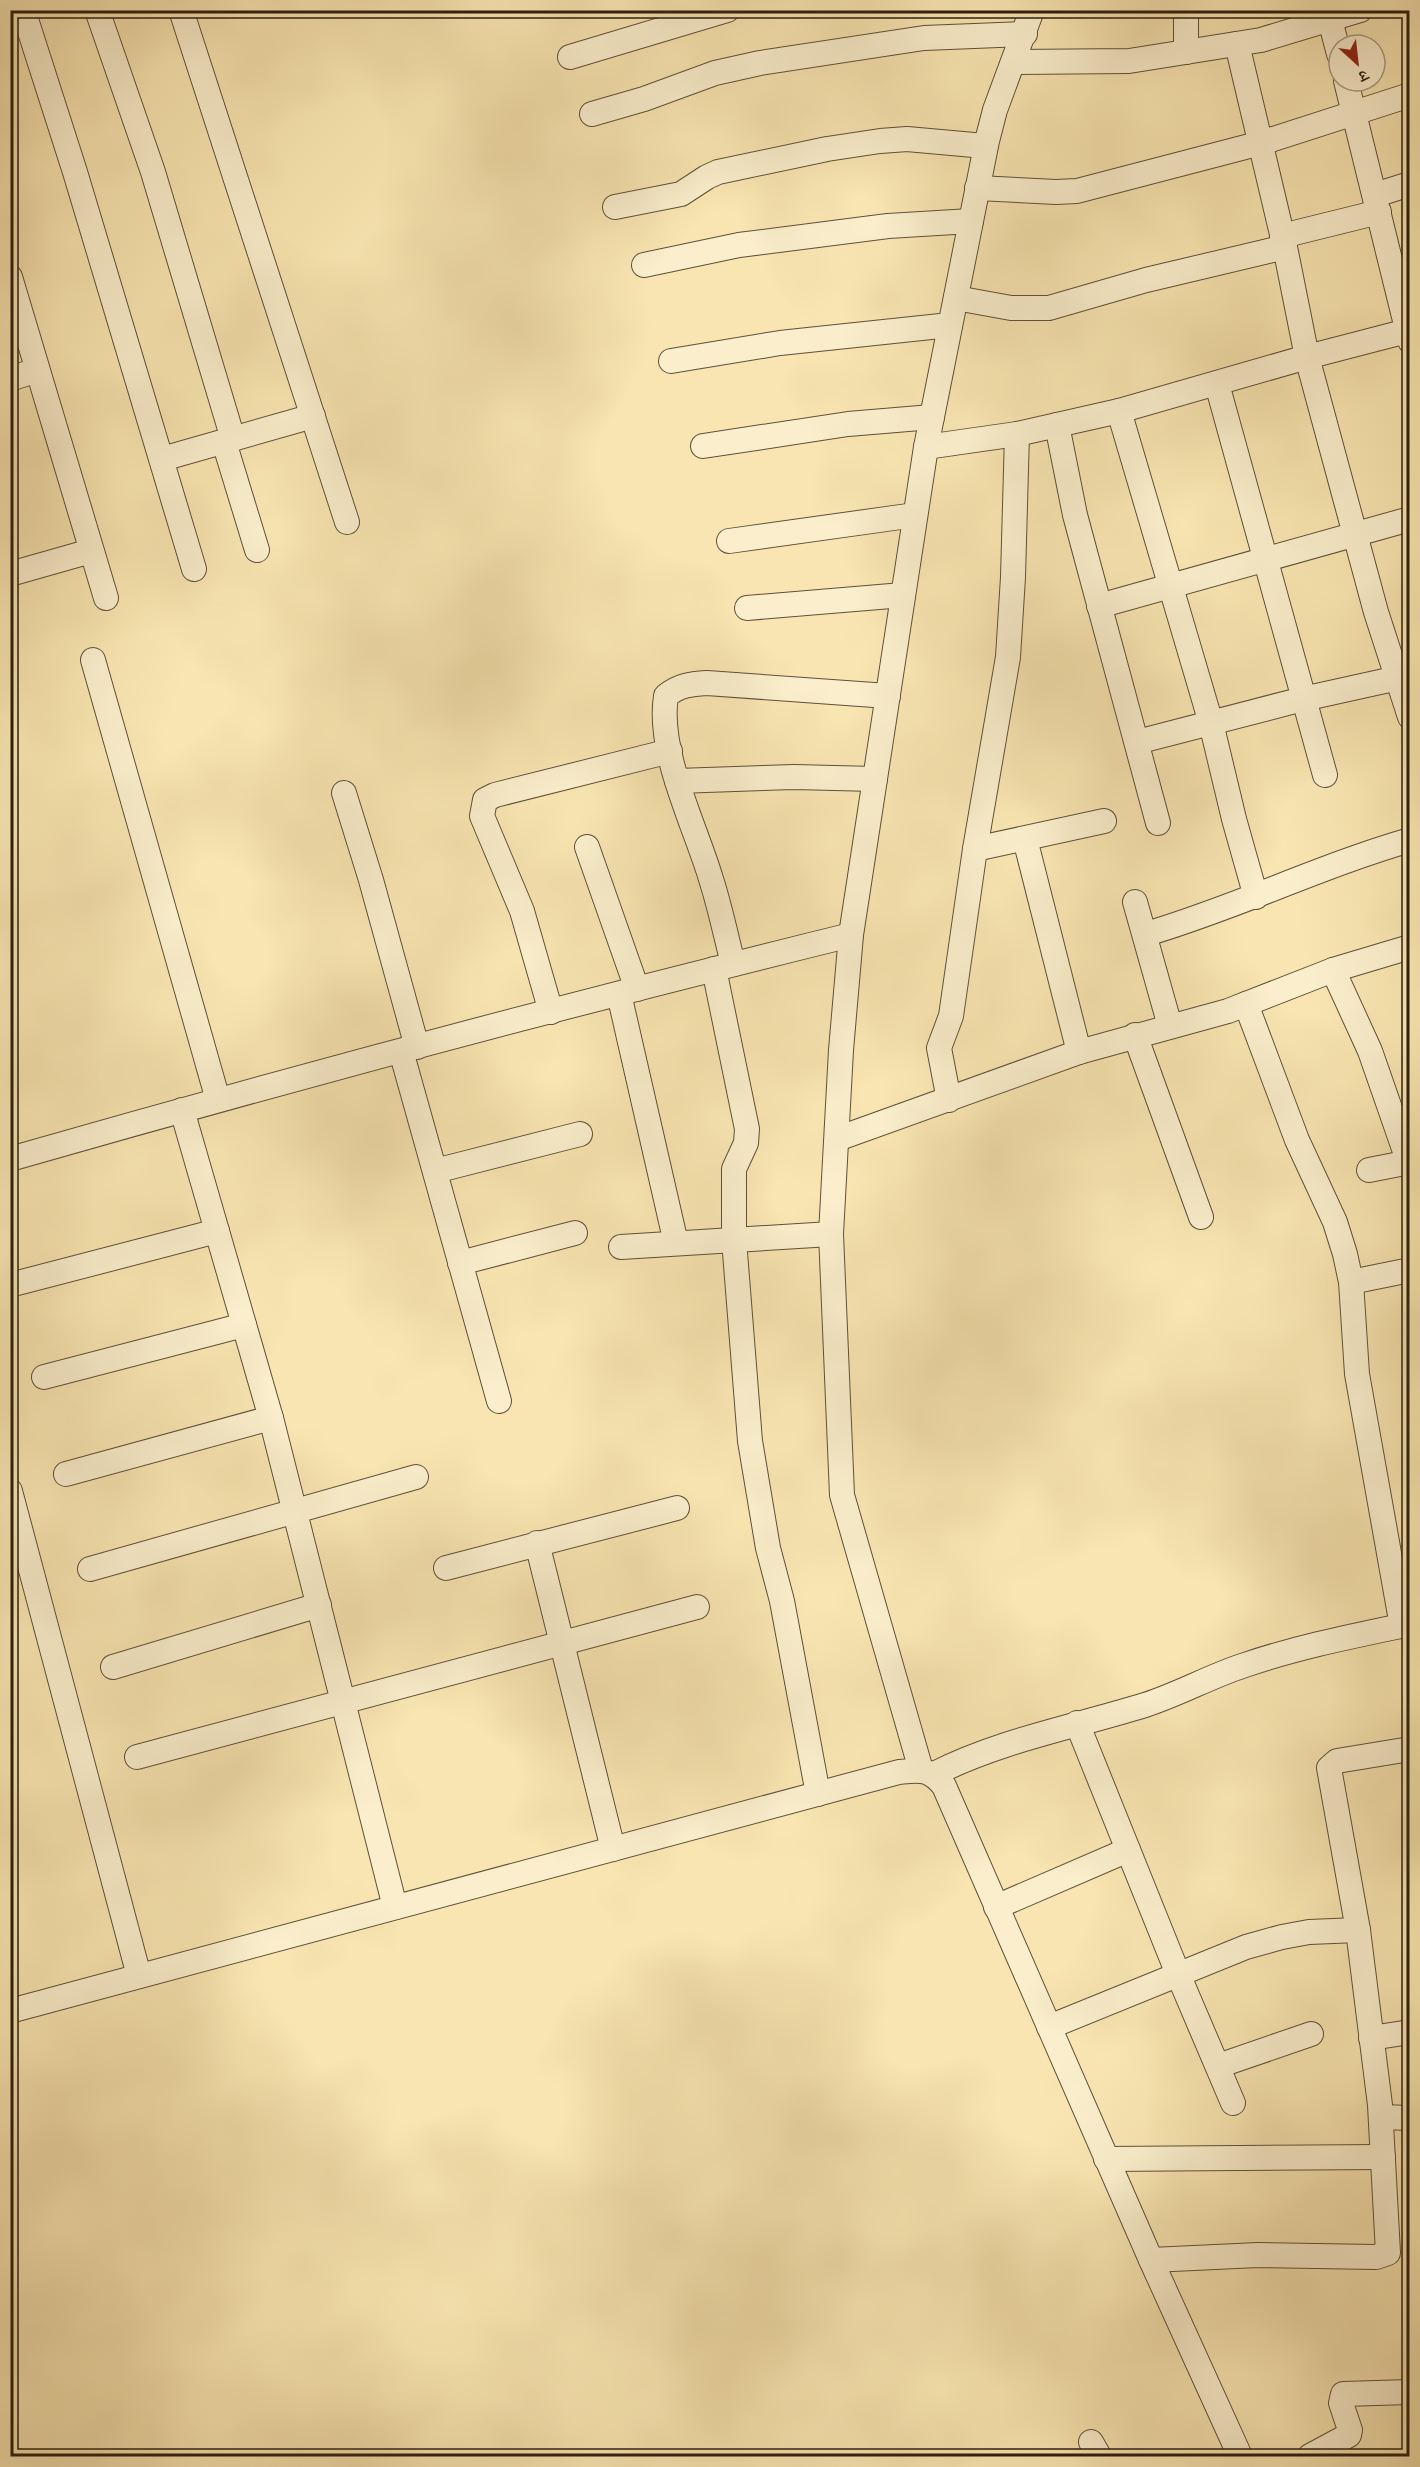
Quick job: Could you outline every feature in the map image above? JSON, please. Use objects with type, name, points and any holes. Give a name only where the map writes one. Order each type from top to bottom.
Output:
[{"type":"street","points":[[23,10],[75,172],[194,569]]},
{"type":"street","points":[[97,10],[153,172],[229,440],[257,550]]},
{"type":"street","points":[[181,10],[347,522]]},
{"type":"street","points":[[570,57],[727,10]]},
{"type":"street","points":[[1032,10],[995,110],[986,146],[926,447],[852,935],[841,1050],[831,1234],[842,1495],[928,1772],[944,1786],[1106,2159],[1240,2457]]},
{"type":"street","points":[[1186,10],[1186,52]]},
{"type":"street","points":[[1014,62],[1129,61],[1281,35],[1348,13]]},
{"type":"street","points":[[1344,33],[1348,13]]},
{"type":"street","points":[[592,114],[644,99],[715,73],[760,63],[924,38],[1024,34]]},
{"type":"street","points":[[1237,44],[1284,241],[1307,357],[1376,612],[1410,717]]},
{"type":"street","points":[[926,447],[1017,434],[1119,411],[1307,357],[1408,336],[1402,278],[1377,203],[1349,93]]},
{"type":"street","points":[[977,188],[1077,191],[1261,143],[1410,95]]},
{"type":"street","points":[[615,207],[681,194],[718,172],[827,149],[907,139],[986,146]]},
{"type":"street","points":[[956,298],[1011,308],[1049,308],[1284,241],[1377,203],[1410,184]]},
{"type":"street","points":[[644,265],[739,245],[888,226],[971,221]]},
{"type":"street","points":[[11,281],[106,598]]},
{"type":"street","points":[[671,361],[780,343],[950,326]]},
{"type":"street","points":[[10,379],[37,370]]},
{"type":"street","points":[[1217,384],[1325,775]]},
{"type":"street","points":[[1119,411],[1211,723],[1256,897]]},
{"type":"street","points":[[162,459],[314,416]]},
{"type":"street","points":[[703,446],[848,424],[932,417]]},
{"type":"street","points":[[1057,425],[1075,515],[1158,823]]},
{"type":"street","points":[[949,1100],[939,1048],[951,1016],[975,849],[1008,657],[1013,578],[1017,434]]},
{"type":"street","points":[[729,541],[915,515]]},
{"type":"street","points":[[1099,606],[1410,519]]},
{"type":"street","points":[[10,574],[91,551]]},
{"type":"street","points":[[747,609],[903,595]]},
{"type":"street","points":[[93,660],[218,1100]]},
{"type":"street","points":[[1137,742],[1303,699],[1398,678]]},
{"type":"street","points":[[818,1794],[791,1642],[768,1548],[750,1440],[734,1240],[734,1169],[746,1143],[747,1129],[711,878],[677,781],[664,709],[666,696],[674,689],[687,684],[707,683],[888,696]]},
{"type":"street","points":[[551,1012],[522,911],[482,816],[485,800],[495,795],[670,751]]},
{"type":"street","points":[[677,781],[794,777],[875,779]]},
{"type":"street","points":[[344,794],[409,1049],[435,1171],[499,1401]]},
{"type":"street","points":[[975,849],[1104,822]]},
{"type":"street","points":[[1025,839],[1079,1052]]},
{"type":"street","points":[[1146,934],[1256,897],[1347,860],[1410,840]]},
{"type":"street","points":[[587,847],[628,992],[676,1244]]},
{"type":"street","points":[[1136,902],[1170,1026]]},
{"type":"street","points":[[10,1160],[218,1100],[723,966],[852,935]]},
{"type":"street","points":[[837,1138],[1079,1052],[1228,1011],[1333,970],[1410,947]]},
{"type":"street","points":[[1333,970],[1370,1052],[1409,1163],[1369,1170]]},
{"type":"street","points":[[10,2011],[899,1772],[928,1772],[1077,1723],[1144,1705],[1186,1690],[1240,1666],[1298,1648],[1406,1625],[1357,1374],[1351,1282],[1345,1254],[1335,1222],[1300,1149],[1246,1004]]},
{"type":"street","points":[[1135,1035],[1201,1217]]},
{"type":"street","points":[[182,1110],[271,1418],[345,1702],[395,1908]]},
{"type":"street","points":[[435,1171],[580,1134]]},
{"type":"street","points":[[10,1285],[217,1231]]},
{"type":"street","points":[[460,1263],[575,1233]]},
{"type":"street","points":[[621,1247],[831,1234]]},
{"type":"street","points":[[1351,1282],[1410,1270]]},
{"type":"street","points":[[44,1377],[244,1325]]},
{"type":"street","points":[[66,1474],[271,1418]]},
{"type":"street","points":[[90,1569],[416,1478]]},
{"type":"street","points":[[10,1491],[140,1976]]},
{"type":"street","points":[[446,1568],[677,1508]]},
{"type":"street","points":[[537,1543],[613,1849]]},
{"type":"street","points":[[113,1667],[319,1605]]},
{"type":"street","points":[[137,1757],[697,1607]]},
{"type":"street","points":[[1077,1723],[1178,1974],[1233,2103]]},
{"type":"street","points":[[1151,2260],[1258,2255],[1383,2256],[1388,2253],[1381,2117],[1358,1930],[1329,1768],[1337,1761],[1410,1749]]},
{"type":"street","points":[[996,1907],[1128,1850]]},
{"type":"street","points":[[1049,2027],[1246,1947],[1309,1932],[1358,1930]]},
{"type":"street","points":[[1371,2038],[1410,2032]]},
{"type":"street","points":[[1218,2066],[1311,2034]]},
{"type":"street","points":[[1381,2117],[1410,2118]]},
{"type":"street","points":[[1106,2159],[1383,2157]]},
{"type":"street","points":[[1310,2457],[1348,2434],[1350,2430],[1341,2403],[1343,2394],[1410,2392]]}]
